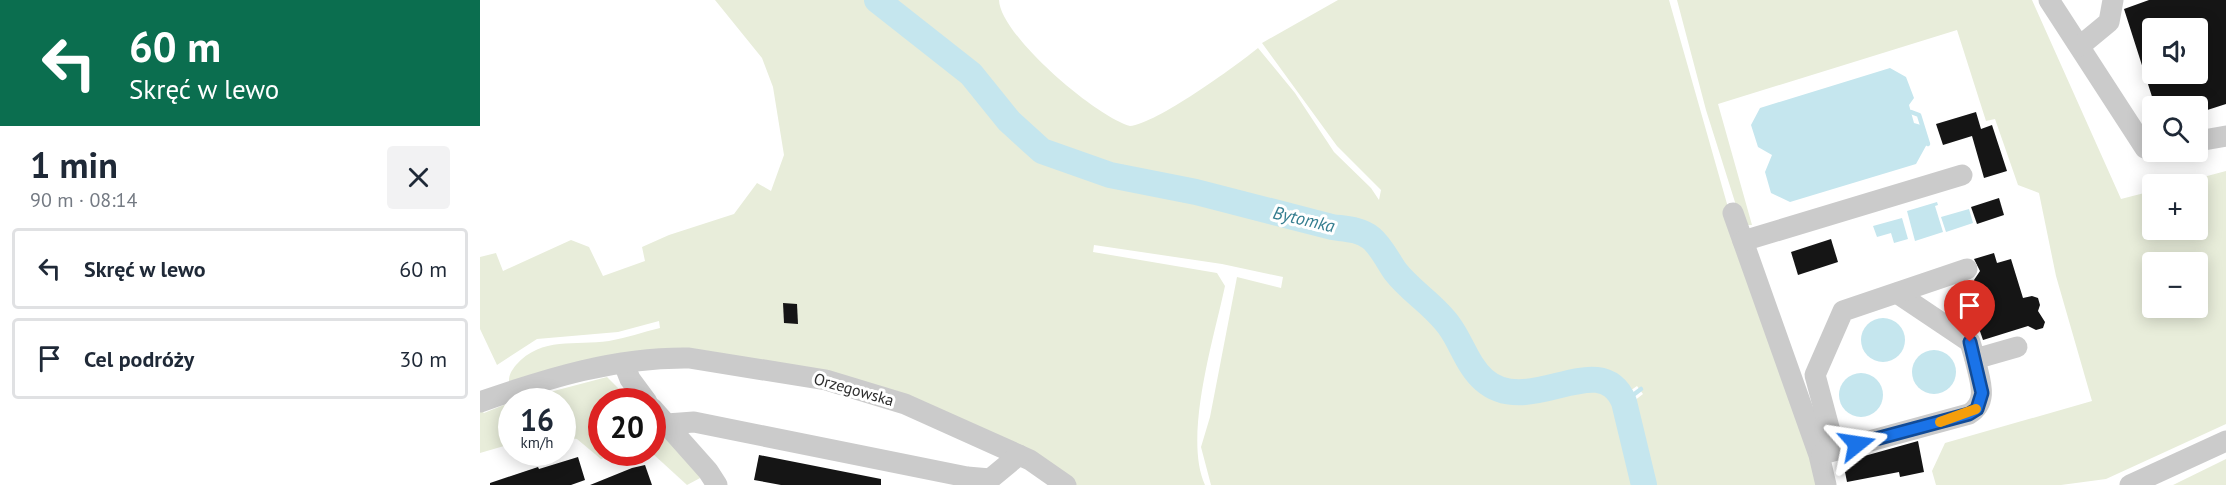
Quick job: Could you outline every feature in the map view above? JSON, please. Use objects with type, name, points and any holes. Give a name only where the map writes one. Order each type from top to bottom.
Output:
[{"type":"street","points":[[2049,0],[2142,143]]},
{"type":"street","points":[[2080,46],[2109,22],[2113,0]]},
{"type":"street","points":[[2208,139],[2226,136]]},
{"type":"street","points":[[1743,240],[1962,175]]},
{"type":"street","points":[[1734,213],[1827,452]]},
{"type":"street","points":[[1826,485],[1827,452],[1815,375],[1843,310],[1967,270]]},
{"type":"street","points":[[1827,452],[1969,414],[1977,409],[1982,393],[1976,359],[1970,342],[1897,293]]},
{"type":"street","points":[[1976,359],[2017,347]]},
{"type":"street","name":"Orzegowska","points":[[480,402],[551,378],[624,364],[689,357],[826,380],[905,404],[1019,455],[1066,485]]},
{"type":"street","points":[[624,364],[637,388]]},
{"type":"street","points":[[667,424],[694,422],[967,477],[990,479],[1019,455]]},
{"type":"street","points":[[667,424],[708,471],[717,485]]},
{"type":"street","points":[[2130,485],[2226,441]]},
{"type":"green space","points":[[715,0],[873,0],[946,54],[968,75],[1006,120],[1039,151],[1107,178],[1195,196],[1352,235],[1362,241],[1383,262],[1407,295],[1435,318],[1468,373],[1485,389],[1497,396],[1510,399],[1525,399],[1590,386],[1603,387],[1612,393],[1620,408],[1624,437],[1639,485],[1211,485],[1201,447],[1210,417],[1237,277],[1281,288],[1283,277],[1222,264],[1094,245],[1093,252],[1217,273],[1225,286],[1208,359],[1199,415],[1197,441],[1199,465],[1205,485],[1071,485],[906,401],[689,354],[509,381],[516,365],[537,350],[560,344],[622,338],[660,328],[659,321],[618,332],[537,339],[497,365],[480,329],[480,257],[496,253],[503,271],[571,240],[589,247],[603,276],[645,261],[642,247],[669,235],[734,214],[757,183],[771,191],[784,155],[773,87],[762,58]]},
{"type":"green space","points":[[881,0],[999,0],[1004,15],[1015,33],[1052,73],[1095,107],[1130,126],[1158,116],[1215,80],[1258,48],[1295,93],[1334,152],[1371,188],[1379,200],[1381,190],[1337,146],[1262,43],[1338,0],[1669,0],[1737,239],[1821,485],[1649,485],[1632,409],[1634,401],[1643,394],[1637,386],[1627,393],[1621,384],[1598,373],[1520,389],[1491,380],[1474,361],[1448,318],[1403,273],[1386,251],[1374,229],[1360,220],[1339,227],[1196,190],[1108,173],[1043,149],[1012,122],[973,73]]},
{"type":"green space","points":[[1677,0],[2032,0],[2121,199],[2142,194],[2142,240],[2208,240],[2208,176],[2226,171],[2226,424],[2106,479],[2061,485],[1936,485],[1932,471],[1945,443],[2092,401],[2056,276],[2039,193],[2018,185],[1995,119],[1986,121],[1957,30],[1718,104],[1752,225],[1746,225],[1740,218],[1706,110]]},
{"type":"green space","points":[[607,377],[618,388],[588,388],[588,448],[576,439],[576,388],[565,388]]},
{"type":"green space","points":[[498,407],[498,448],[480,453],[480,409],[484,413]]},
{"type":"green space","points":[[666,434],[702,477],[687,485],[666,466]]},
{"type":"green space","points":[[2226,459],[2226,485],[2173,485]]},
{"type":"water","points":[[1890,68],[1906,77],[1914,98],[1909,105],[1914,123],[1921,125],[1927,144],[1916,164],[1790,202],[1771,193],[1765,172],[1772,155],[1758,147],[1751,125],[1760,108]]},
{"type":"water","points":[[1937,202],[1938,205],[1935,206],[1943,232],[1915,241],[1907,211]]},
{"type":"water","points":[[1969,209],[1973,223],[1946,232],[1941,217]]},
{"type":"water","points":[[1902,218],[1908,239],[1894,243],[1891,233],[1877,237],[1873,226]]},
{"type":"water","points":[[1883,318],[1898,325],[1905,340],[1898,355],[1883,362],[1868,355],[1861,340],[1868,325]]},
{"type":"water","points":[[1934,350],[1949,357],[1956,372],[1949,387],[1934,394],[1919,387],[1912,372],[1919,357]]},
{"type":"water","points":[[1861,373],[1876,380],[1883,395],[1876,410],[1861,417],[1846,410],[1839,395],[1846,380]]},
{"type":"building","points":[[2149,0],[2226,0],[2226,104],[2208,110],[2208,96],[2152,96],[2148,84],[2208,84],[2208,18],[2142,18],[2142,65],[2124,9]]},
{"type":"building","points":[[1976,112],[1981,129],[1992,125],[2007,171],[1984,178],[1972,136],[1943,145],[1936,124]]},
{"type":"building","points":[[1999,198],[2004,215],[1977,224],[1971,207]]},
{"type":"building","points":[[1831,239],[1838,262],[1798,275],[1791,252]]},
{"type":"building","points":[[1994,253],[1997,263],[2011,259],[2023,298],[2032,296],[2038,298],[2040,305],[2038,311],[2045,322],[2043,328],[2036,330],[2028,326],[1983,340],[1973,311],[1982,308],[1974,280],[1980,271],[1974,259]]},
{"type":"building","points":[[783,303],[797,304],[798,324],[784,323]]},
{"type":"building","points":[[1918,441],[1924,472],[1900,477],[1899,472],[1847,482],[1843,462]]},
{"type":"building","points":[[759,455],[881,479],[881,485],[781,485],[754,480]]},
{"type":"building","points":[[578,457],[585,480],[571,485],[490,485],[490,483],[538,467],[539,469],[549,466],[576,466],[576,458]]},
{"type":"building","points":[[645,466],[652,485],[590,485],[632,468]]},
{"type":"waterway","name":"Bytomka","points":[[877,0],[971,74],[1009,121],[1042,151],[1110,175],[1196,192],[1367,235],[1375,241],[1401,279],[1444,319],[1469,362],[1484,380],[1502,390],[1521,392],[1542,390],[1581,381],[1598,380],[1613,386],[1624,402],[1644,485]]},
{"type":"waterway","points":[[1911,112],[1919,115],[1928,144]]},
{"type":"waterway","points":[[1624,402],[1641,389]]},
{"type":"slow traffic","points":[[1940,422],[1969,414],[1976,409]]},
{"type":"route","points":[[1857,444],[1969,414],[1977,409],[1982,402],[1982,393],[1976,359],[1970,342]]}]
